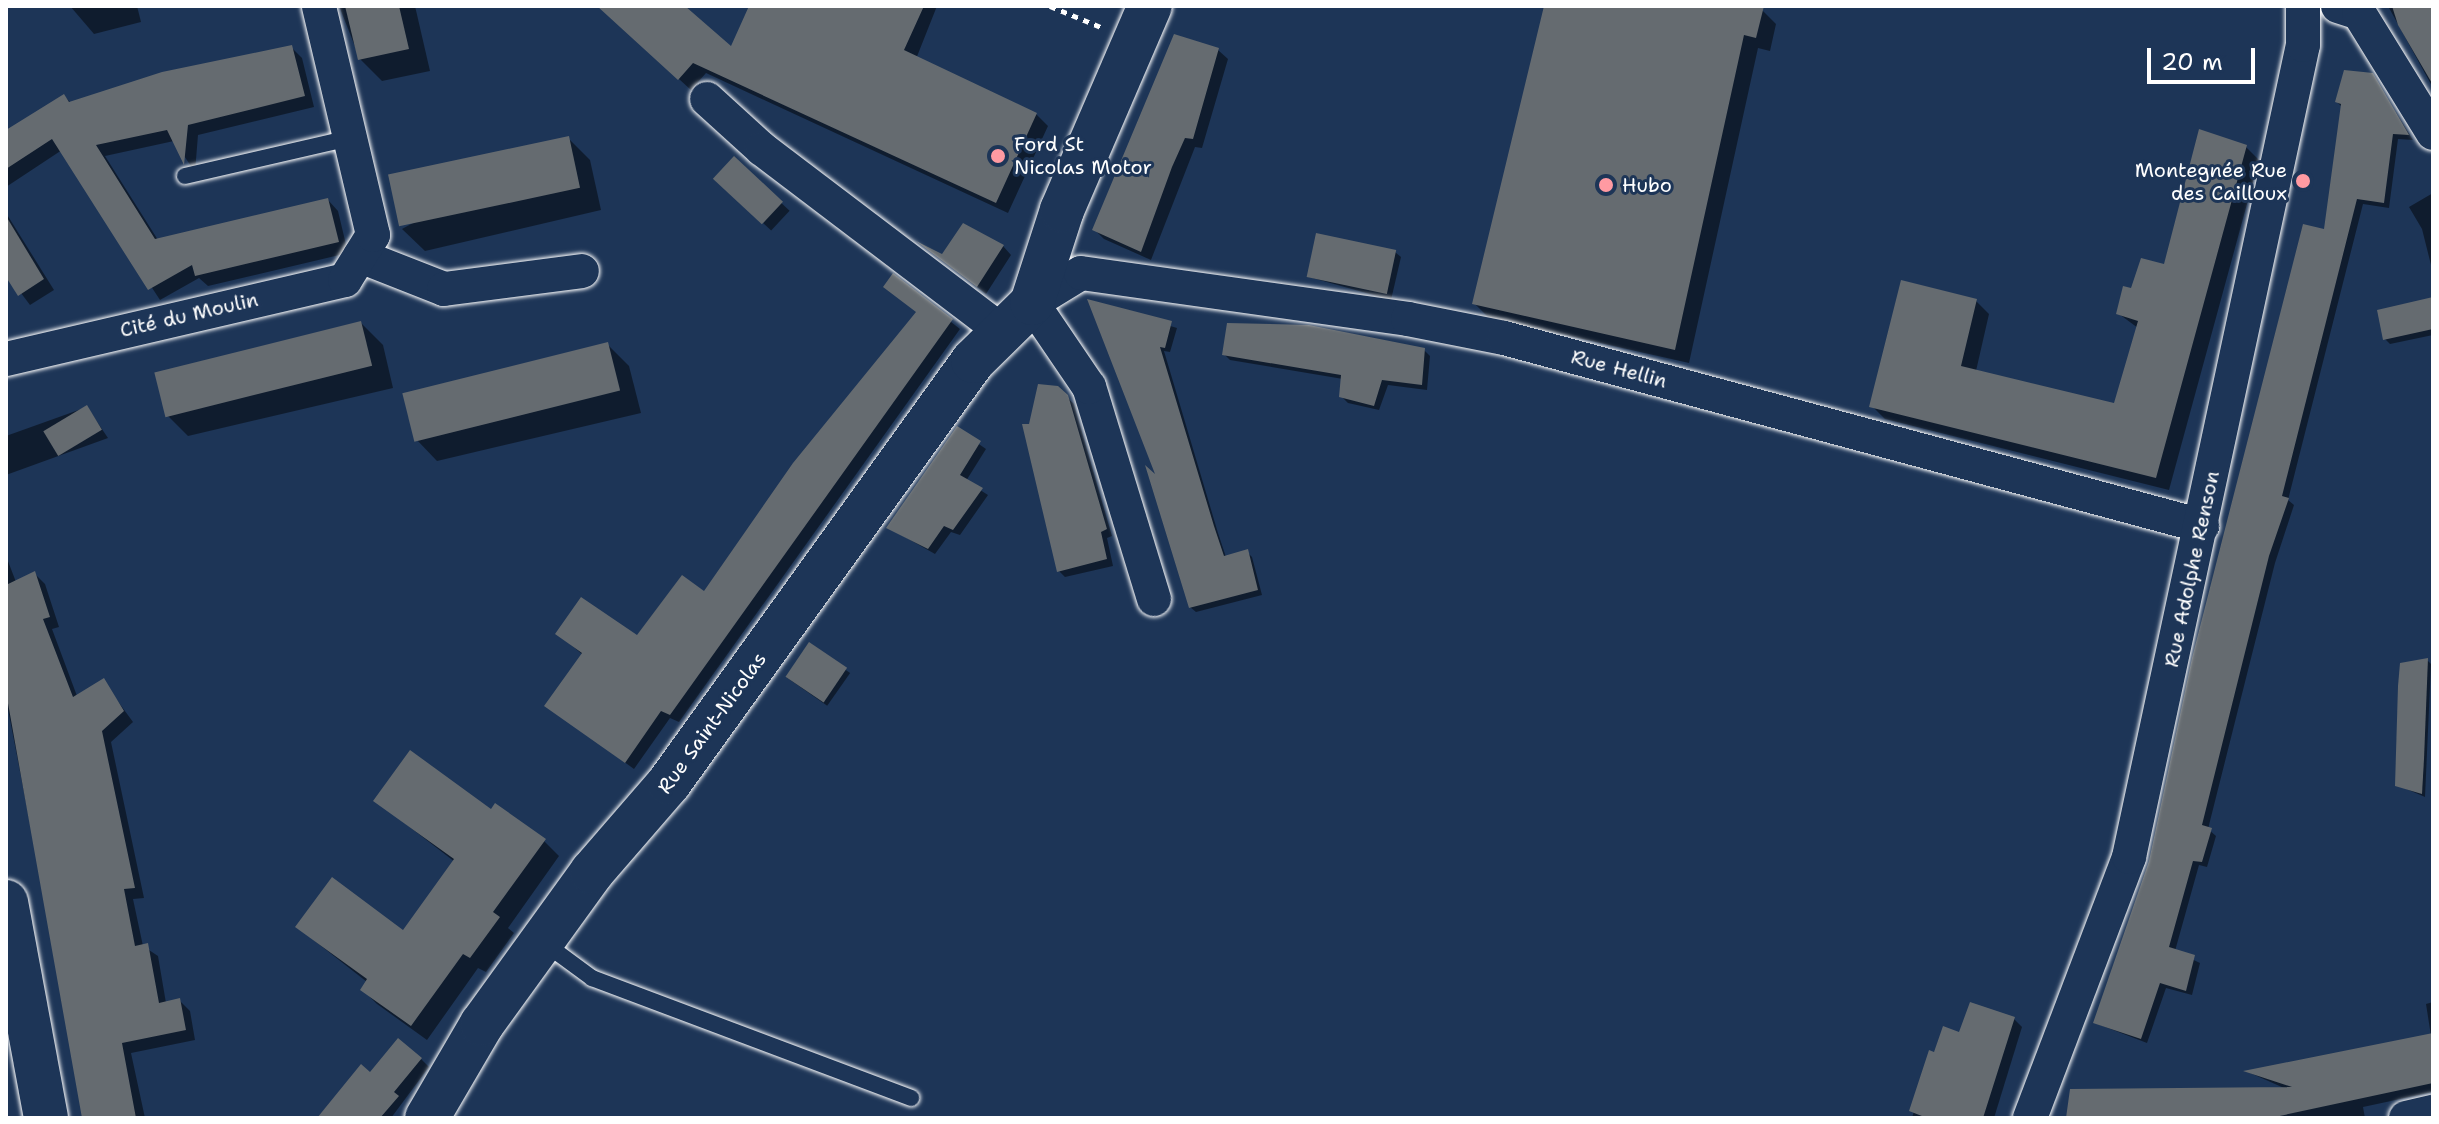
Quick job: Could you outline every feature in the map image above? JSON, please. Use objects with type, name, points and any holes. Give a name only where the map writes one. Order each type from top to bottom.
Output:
[{"type":"street","name":"Cité du Moulin","points":[[6,359],[345,280],[373,235],[319,6]]},
{"type":"street","name":"Rue Adolphe Renson","points":[[2030,1118],[2129,857],[2303,45],[2303,6]]},
{"type":"street","points":[[2338,6],[2359,13],[2433,133]]},
{"type":"street","name":"Rue Saint-Nicolas","points":[[427,1118],[482,1024],[592,872],[669,783],[973,361],[1018,318],[1142,24]]},
{"type":"street","points":[[707,99],[762,149],[1018,318],[1089,387],[1154,599]]},
{"type":"street","points":[[360,256],[444,289],[582,271]]},
{"type":"street","name":"Rue Hellin","points":[[1018,318],[1081,273],[1408,319],[1504,338],[2202,526]]},
{"type":"street","points":[[6,902],[46,1118]]},
{"type":"street","points":[[2406,1118],[2433,1112]]},
{"type":"lane","points":[[185,176],[350,138]]},
{"type":"lane","points":[[542,941],[592,978],[911,1098]]},
{"type":"path","points":[[1050,6],[1142,24]]},
{"type":"building","points":[[345,6],[399,6],[409,49],[358,60]]},
{"type":"building","points":[[597,6],[685,6],[731,46],[749,6],[924,6],[904,50],[1037,113],[996,203],[693,63],[678,80]]},
{"type":"building","name":"Hubo","points":[[1544,6],[1764,6],[1756,38],[1744,35],[1675,350],[1472,304]]},
{"type":"building","points":[[2392,6],[2433,6],[2433,85],[2398,25]]},
{"type":"building","points":[[1174,34],[1219,48],[1193,139],[1185,138],[1141,252],[1092,230]]},
{"type":"building","points":[[292,45],[305,96],[188,125],[184,165],[167,130],[96,145],[155,239],[328,198],[339,242],[195,276],[192,265],[148,290],[52,139],[6,169],[6,130],[64,94],[69,102],[162,72]]},
{"type":"building","points":[[2344,70],[2373,73],[2409,135],[2393,134],[2384,203],[2357,199],[2282,496],[2289,498],[2269,556],[2202,825],[2212,828],[2202,862],[2193,861],[2169,947],[2195,955],[2186,991],[2160,983],[2141,1039],[2093,1023],[2149,861],[2192,658],[2303,224],[2324,229],[2341,104],[2335,102]]},
{"type":"building","points":[[2199,129],[2247,145],[2156,478],[1869,407],[1901,280],[1977,299],[1961,366],[2114,403],[2138,321],[2116,314],[2123,286],[2131,288],[2141,258],[2164,264]]},
{"type":"building","points":[[569,136],[580,188],[399,226],[388,174]]},
{"type":"building","points":[[734,156],[783,202],[762,224],[713,179]]},
{"type":"building","points":[[6,216],[44,279],[18,296],[6,277]]},
{"type":"building","points":[[963,223],[1004,245],[977,287],[916,241],[942,254]]},
{"type":"building","points":[[1316,233],[1396,250],[1387,294],[1307,277]]},
{"type":"building","points":[[893,273],[953,319],[670,715],[661,711],[625,763],[544,706],[582,653],[555,634],[581,597],[637,635],[682,575],[704,591],[793,463],[916,312],[883,287]]},
{"type":"building","points":[[2433,297],[2433,329],[2383,340],[2377,310]]},
{"type":"building","points":[[1087,299],[1172,321],[1165,348],[1160,347],[1214,526],[1224,556],[1248,549],[1258,590],[1189,608],[1145,465],[1155,474]]},
{"type":"building","points":[[361,321],[372,366],[165,417],[154,373]]},
{"type":"building","points":[[1227,323],[1309,325],[1425,348],[1422,385],[1382,380],[1374,406],[1339,397],[1341,375],[1222,355]]},
{"type":"building","points":[[608,342],[620,391],[414,442],[402,393]]},
{"type":"building","points":[[1038,384],[1058,386],[1068,395],[1107,529],[1101,532],[1107,559],[1057,572],[1022,424],[1029,424]]},
{"type":"building","points":[[87,405],[102,430],[58,456],[43,431]]},
{"type":"building","points":[[957,426],[981,441],[960,475],[983,488],[953,530],[944,526],[928,549],[886,528]]},
{"type":"building","points":[[35,571],[50,617],[43,619],[73,697],[104,678],[124,711],[102,731],[135,888],[124,889],[135,946],[148,943],[159,1003],[180,998],[186,1030],[122,1043],[136,1118],[82,1118],[6,692],[6,585]]},
{"type":"building","points":[[809,642],[847,668],[824,703],[786,677]]},
{"type":"building","points":[[2428,658],[2422,794],[2395,786],[2398,686],[2400,663]]},
{"type":"building","points":[[410,750],[491,809],[495,803],[546,839],[493,912],[500,917],[470,958],[463,954],[411,1026],[360,990],[367,979],[295,927],[332,877],[403,930],[454,859],[373,801]]},
{"type":"building","points":[[1970,1002],[2015,1017],[1983,1118],[1927,1118],[1909,1111],[1929,1050],[1934,1052],[1943,1026],[1959,1032]]},
{"type":"building","points":[[2433,1033],[2433,1083],[2270,1118],[2066,1118],[2070,1089],[2292,1087],[2243,1071]]},
{"type":"building","points":[[398,1038],[422,1058],[394,1092],[399,1096],[380,1118],[317,1118],[361,1064],[370,1072]]},
{"type":"place","name":"Ford St Nicolas Motor","points":[[998,156]]},
{"type":"place","name":"Montegnée Rue des Cailloux","points":[[2303,181]]},
{"type":"place","name":"Hubo","points":[[1606,185]]}]
